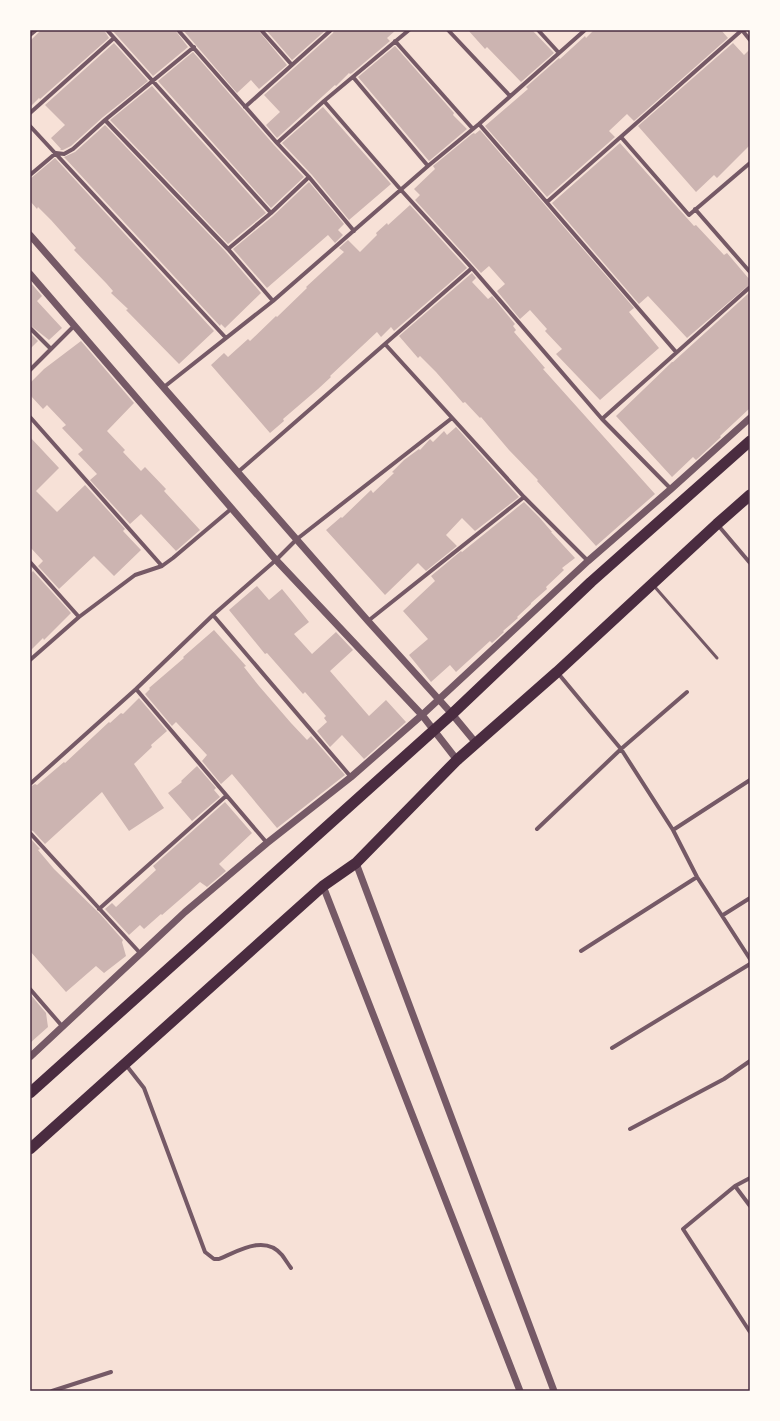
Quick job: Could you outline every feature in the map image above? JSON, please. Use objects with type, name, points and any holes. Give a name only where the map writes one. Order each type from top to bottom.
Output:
[{"type":"highway","points":[[30,1093],[452,714],[591,582],[750,441]]},
{"type":"highway","points":[[30,1149],[322,886],[356,863],[457,760],[557,672],[750,495]]},
{"type":"street","points":[[30,35],[36,30]]},
{"type":"street","points":[[106,30],[271,213]]},
{"type":"street","points":[[178,30],[277,143],[309,177],[354,231]]},
{"type":"street","points":[[261,30],[292,65]]},
{"type":"street","points":[[245,107],[331,30]]},
{"type":"street","points":[[277,143],[324,101],[409,30]]},
{"type":"street","points":[[448,30],[510,96]]},
{"type":"street","points":[[538,30],[559,53]]},
{"type":"street","points":[[164,388],[273,301],[428,166],[479,124],[585,30]]},
{"type":"street","points":[[547,202],[742,30],[750,40]]},
{"type":"street","points":[[30,113],[114,38]]},
{"type":"street","points":[[395,41],[473,129]]},
{"type":"street","points":[[30,175],[56,154],[64,154],[73,150],[104,120],[194,47]]},
{"type":"street","points":[[353,77],[428,166]]},
{"type":"street","points":[[324,101],[401,190],[472,268],[602,419],[671,489]]},
{"type":"street","points":[[104,120],[228,249],[273,301]]},
{"type":"street","points":[[479,124],[676,352]]},
{"type":"street","points":[[30,126],[226,338]]},
{"type":"street","points":[[621,137],[689,215],[750,163]]},
{"type":"street","points":[[228,249],[271,213],[309,177]]},
{"type":"street","points":[[696,209],[750,272]]},
{"type":"street","points":[[30,235],[476,743]]},
{"type":"street","points":[[238,472],[472,268]]},
{"type":"street","points":[[30,274],[231,509],[276,560],[422,715],[457,760]]},
{"type":"street","points":[[602,419],[750,287]]},
{"type":"street","points":[[30,370],[75,326]]},
{"type":"street","points":[[30,328],[51,349]]},
{"type":"street","points":[[384,344],[524,497],[588,561]]},
{"type":"street","points":[[30,418],[162,566]]},
{"type":"street","points":[[30,784],[136,689],[213,615],[276,560],[297,539],[452,418]]},
{"type":"street","points":[[30,1057],[184,912],[267,843],[351,777],[422,715],[588,561],[750,418]]},
{"type":"street","points":[[368,621],[524,497]]},
{"type":"street","points":[[30,660],[79,616],[135,575],[162,566],[231,509]]},
{"type":"street","points":[[717,524],[750,563]]},
{"type":"street","points":[[30,562],[79,616]]},
{"type":"street","points":[[213,615],[351,777]]},
{"type":"street","points":[[557,672],[621,749],[673,830],[697,878],[750,959]]},
{"type":"street","points":[[136,689],[267,843]]},
{"type":"street","points":[[537,829],[621,749],[687,692]]},
{"type":"street","points":[[673,830],[750,780]]},
{"type":"street","points":[[100,909],[226,796]]},
{"type":"street","points":[[30,834],[140,953]]},
{"type":"street","points":[[356,863],[554,1391]]},
{"type":"street","points":[[581,951],[697,878]]},
{"type":"street","points":[[322,886],[520,1391]]},
{"type":"street","points":[[723,916],[750,898]]},
{"type":"street","points":[[612,1048],[750,964]]},
{"type":"street","points":[[30,989],[62,1026]]},
{"type":"street","points":[[630,1129],[724,1079],[750,1061]]},
{"type":"street","points":[[125,1063],[144,1088],[205,1252],[214,1259],[220,1259],[254,1245],[265,1245],[274,1248],[281,1254],[290,1268]]},
{"type":"street","points":[[750,1178],[735,1186],[683,1229],[750,1332]]},
{"type":"street","points":[[735,1186],[750,1206]]},
{"type":"street","points":[[52,1391],[111,1372]]},
{"type":"lane","points":[[652,584],[717,658]]},
{"type":"building","points":[[41,30],[104,30],[109,38],[30,107],[30,41]]},
{"type":"building","points":[[112,30],[175,30],[188,47],[153,76]]},
{"type":"building","points":[[183,30],[258,30],[287,65],[259,89],[251,80],[237,93]]},
{"type":"building","points":[[266,30],[326,30],[292,60]]},
{"type":"building","points":[[334,30],[396,30],[387,38],[390,41],[352,73],[349,73],[336,86],[335,85],[277,138],[266,125],[280,112],[264,95],[333,33]]},
{"type":"building","points":[[468,30],[532,30],[554,53],[521,82],[487,47],[485,49]]},
{"type":"building","points":[[594,30],[721,30],[728,38],[634,121],[627,114],[609,131],[615,137],[547,197],[485,126],[528,89],[526,87]]},
{"type":"building","points":[[114,43],[148,81],[103,117],[71,146],[60,150],[61,149],[51,138],[65,125],[45,105]]},
{"type":"building","points":[[733,43],[744,55],[750,49],[750,145],[717,178],[714,175],[696,192],[638,126]]},
{"type":"building","points":[[395,46],[454,113],[453,115],[467,129],[429,161],[358,77]]},
{"type":"building","points":[[193,52],[304,177],[271,208],[158,81]]},
{"type":"building","points":[[152,86],[266,213],[228,244],[110,120]]},
{"type":"building","points":[[323,107],[391,184],[349,220],[312,175],[282,143]]},
{"type":"building","points":[[105,125],[225,251],[261,293],[225,328],[221,324],[220,326],[64,157],[75,152]]},
{"type":"building","points":[[480,130],[634,308],[629,312],[659,348],[600,400],[556,354],[562,349],[545,331],[547,329],[530,310],[520,319],[497,291],[505,284],[489,266],[481,273],[415,200],[420,195],[414,189],[435,169],[433,166],[472,134],[475,134]]},
{"type":"building","points":[[620,143],[694,226],[696,225],[724,255],[727,253],[750,280],[750,284],[687,338],[648,296],[639,304],[552,203]]},
{"type":"building","points":[[55,158],[214,331],[179,364],[126,310],[128,309],[111,293],[113,291],[74,250],[76,248],[51,220],[38,207],[37,209],[30,201],[30,179]]},
{"type":"building","points":[[309,182],[344,224],[338,230],[343,235],[335,243],[328,235],[267,288],[233,249],[273,216]]},
{"type":"building","points":[[410,205],[467,268],[394,331],[391,327],[381,337],[377,332],[330,376],[331,377],[283,419],[284,421],[270,433],[211,365],[224,353],[228,357],[248,339],[250,341],[276,316],[277,317],[307,288],[306,287],[344,252],[339,248],[348,240],[360,252],[377,235],[376,233],[387,223],[388,225]]},
{"type":"building","points":[[472,273],[476,278],[472,282],[488,299],[492,296],[515,324],[513,326],[516,330],[514,332],[545,368],[543,369],[655,494],[596,546],[481,417],[480,418],[465,402],[463,403],[436,372],[420,356],[418,358],[399,336]]},
{"type":"building","points":[[30,282],[42,296],[37,301],[62,328],[49,340],[30,325]]},
{"type":"building","points":[[750,292],[750,408],[696,460],[693,457],[672,477],[616,416],[672,362]]},
{"type":"building","points":[[30,333],[38,341],[30,349]]},
{"type":"building","points":[[81,341],[134,403],[107,431],[125,450],[123,452],[141,471],[145,467],[166,489],[164,491],[200,530],[176,551],[141,514],[130,524],[90,480],[97,474],[78,454],[83,450],[62,428],[66,425],[47,405],[43,409],[30,395],[30,383],[44,369]]},
{"type":"building","points":[[456,427],[519,497],[475,531],[462,518],[446,535],[457,546],[426,571],[418,563],[385,595],[326,530],[341,517],[342,518],[371,490],[373,493],[394,473],[392,472],[404,460],[419,449],[420,450],[430,439],[433,442],[444,431],[447,435]]},
{"type":"building","points":[[30,437],[59,468],[36,491],[57,512],[85,485],[125,529],[123,531],[141,550],[114,576],[94,556],[59,589],[38,566],[43,561],[30,547]]},
{"type":"building","points":[[524,502],[575,558],[562,568],[564,570],[546,587],[547,589],[531,603],[492,643],[490,641],[456,672],[450,665],[431,682],[409,655],[428,639],[403,611],[435,581],[431,576]]},
{"type":"building","points":[[33,571],[71,613],[44,640],[43,638],[30,651],[30,574]]},
{"type":"building","points":[[257,586],[269,600],[282,589],[309,622],[294,634],[312,654],[336,632],[353,650],[330,671],[369,716],[386,700],[406,722],[364,759],[342,735],[330,747],[317,731],[327,722],[324,718],[326,716],[305,692],[303,694],[267,653],[265,654],[229,610]]},
{"type":"building","points":[[214,630],[246,666],[244,667],[291,723],[307,740],[311,736],[345,775],[277,828],[232,774],[221,784],[202,761],[207,755],[176,722],[172,726],[145,694],[150,689],[149,688]]},
{"type":"building","points":[[139,698],[167,731],[151,745],[152,747],[134,764],[164,808],[129,831],[102,792],[45,844],[33,831],[30,830],[30,787],[35,784],[37,785],[64,762],[65,763],[109,722],[110,723],[121,713],[123,714]]},
{"type":"building","points":[[197,766],[216,788],[214,790],[220,797],[192,821],[168,793],[182,782],[181,781]]},
{"type":"building","points":[[225,802],[252,833],[219,864],[226,871],[207,887],[200,882],[144,929],[140,925],[129,935],[105,909],[112,903],[116,907],[156,870],[153,866]]},
{"type":"building","points":[[30,838],[54,869],[100,914],[123,940],[122,942],[126,956],[104,973],[96,966],[66,992],[30,951]]},
{"type":"building","points":[[30,994],[46,1013],[48,1027],[30,1043]]}]
